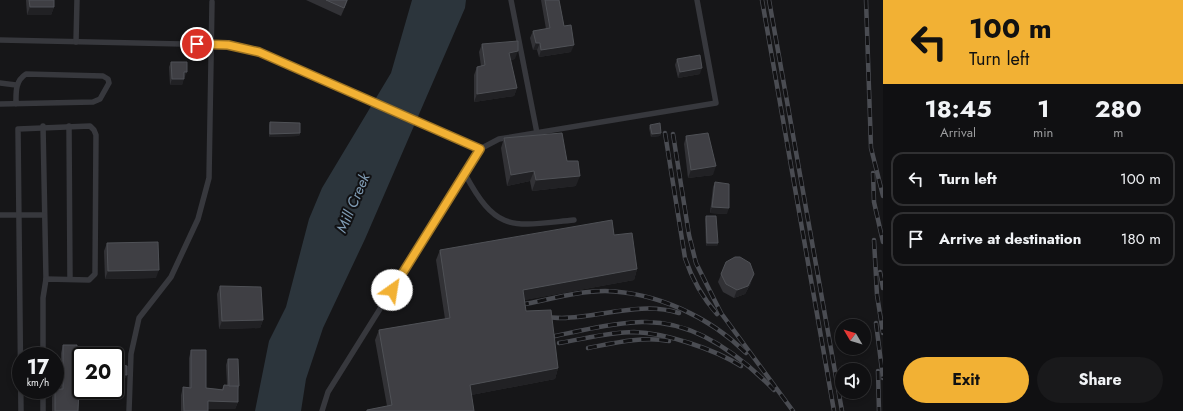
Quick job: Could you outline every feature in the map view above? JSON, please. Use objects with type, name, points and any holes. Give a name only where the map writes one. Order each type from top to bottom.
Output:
[{"type":"lane","points":[[76,42],[77,0]]},
{"type":"lane","points":[[511,0],[537,133]]},
{"type":"lane","points":[[322,411],[328,392],[480,149],[499,139],[716,103],[697,0]]},
{"type":"lane","points":[[129,411],[130,354],[139,318],[171,277],[198,219],[209,178],[212,2]]},
{"type":"lane","points":[[0,40],[212,44],[228,45],[259,52],[443,131],[480,149]]},
{"type":"lane","points":[[0,104],[16,104],[93,102],[100,99],[109,83],[108,79],[103,76],[26,74],[21,77],[16,85],[16,104]]},
{"type":"lane","points":[[0,83],[16,85]]},
{"type":"lane","points":[[43,126],[46,279],[43,298],[43,347]]},
{"type":"lane","points":[[21,411],[18,129],[43,126],[90,126],[96,135],[94,274],[89,280],[46,279]]},
{"type":"lane","points":[[69,126],[70,279]]},
{"type":"lane","points":[[465,174],[484,205],[497,217],[510,224],[520,226],[574,220]]},
{"type":"lane","points":[[0,215],[44,215]]},
{"type":"lane","points":[[43,399],[43,411]]},
{"type":"water","name":"Mill Creek","points":[[412,0],[466,0],[465,8],[365,239],[323,328],[306,379],[301,411],[255,411],[269,341],[286,307],[309,219],[322,188],[391,73]]},
{"type":"building","points":[[29,0],[54,0],[54,7],[30,7]]},
{"type":"building","points":[[326,0],[347,0],[344,8]]},
{"type":"building","points":[[545,0],[559,0],[564,26],[571,25],[574,45],[541,50],[540,43],[536,43],[533,31],[550,28]]},
{"type":"building","points":[[518,41],[518,51],[509,53],[517,88],[477,94],[477,67],[485,65],[482,44]]},
{"type":"building","points":[[700,55],[702,68],[680,72],[677,59]]},
{"type":"building","points":[[171,62],[187,62],[187,72],[184,72],[184,79],[172,79]]},
{"type":"building","points":[[270,122],[300,123],[300,133],[270,134]]},
{"type":"building","points":[[660,123],[661,133],[652,134],[650,125]]},
{"type":"building","points":[[562,133],[567,161],[578,161],[580,176],[536,180],[534,171],[511,175],[504,138]]},
{"type":"building","points":[[708,133],[716,166],[691,170],[686,136]]},
{"type":"building","points":[[715,182],[729,184],[729,208],[712,207]]},
{"type":"building","points":[[706,216],[716,216],[718,243],[707,243]]},
{"type":"building","points":[[612,220],[614,235],[632,233],[637,269],[523,290],[526,311],[551,310],[558,368],[470,385],[474,411],[367,411],[392,405],[379,330],[450,318],[440,250]]},
{"type":"building","points":[[158,242],[159,270],[108,271],[107,243]]},
{"type":"building","points":[[735,257],[740,257],[750,263],[754,274],[748,286],[737,290],[726,284],[721,274],[726,262]]},
{"type":"building","points":[[220,286],[261,287],[263,320],[222,321]]},
{"type":"building","points":[[63,345],[77,345],[77,347],[72,347],[72,399],[79,399],[78,411],[55,411],[55,399],[64,399]]},
{"type":"building","points":[[191,350],[206,350],[206,388],[223,390],[224,385],[238,386],[238,402],[208,401],[208,411],[184,411],[183,387],[191,388]]},
{"type":"building","points":[[228,359],[238,359],[239,386],[229,386]]},
{"type":"building","points":[[124,365],[127,366],[127,375],[124,375]]},
{"type":"railway","points":[[762,0],[834,411]]},
{"type":"railway","points":[[769,0],[842,411]]},
{"type":"railway","points":[[866,0],[871,148],[883,196]]},
{"type":"railway","points":[[665,133],[685,258],[698,288],[717,314]]},
{"type":"railway","points":[[673,134],[689,235],[696,263],[721,313],[793,411]]},
{"type":"railway","points":[[873,173],[874,202],[883,242]]},
{"type":"railway","points":[[874,240],[877,295],[883,333]]},
{"type":"railway","points":[[880,272],[883,288]]},
{"type":"railway","points":[[520,305],[594,291],[624,292],[643,296],[681,309],[699,318],[716,328],[746,353]]},
{"type":"railway","points":[[541,317],[577,317],[636,309],[665,310],[679,313]]},
{"type":"railway","points":[[555,336],[598,327],[642,322],[661,323],[680,327],[698,333],[715,342],[746,364],[774,390]]},
{"type":"railway","points":[[876,323],[883,378]]},
{"type":"railway","points":[[559,343],[615,333],[647,333],[660,335],[704,348],[741,366]]},
{"type":"railway","points":[[588,348],[618,342],[649,339],[669,341]]},
{"type":"railway","points":[[878,371],[879,411]]},
{"type":"route","points":[[197,44],[228,45],[259,52],[443,131],[480,149],[392,290]]}]
